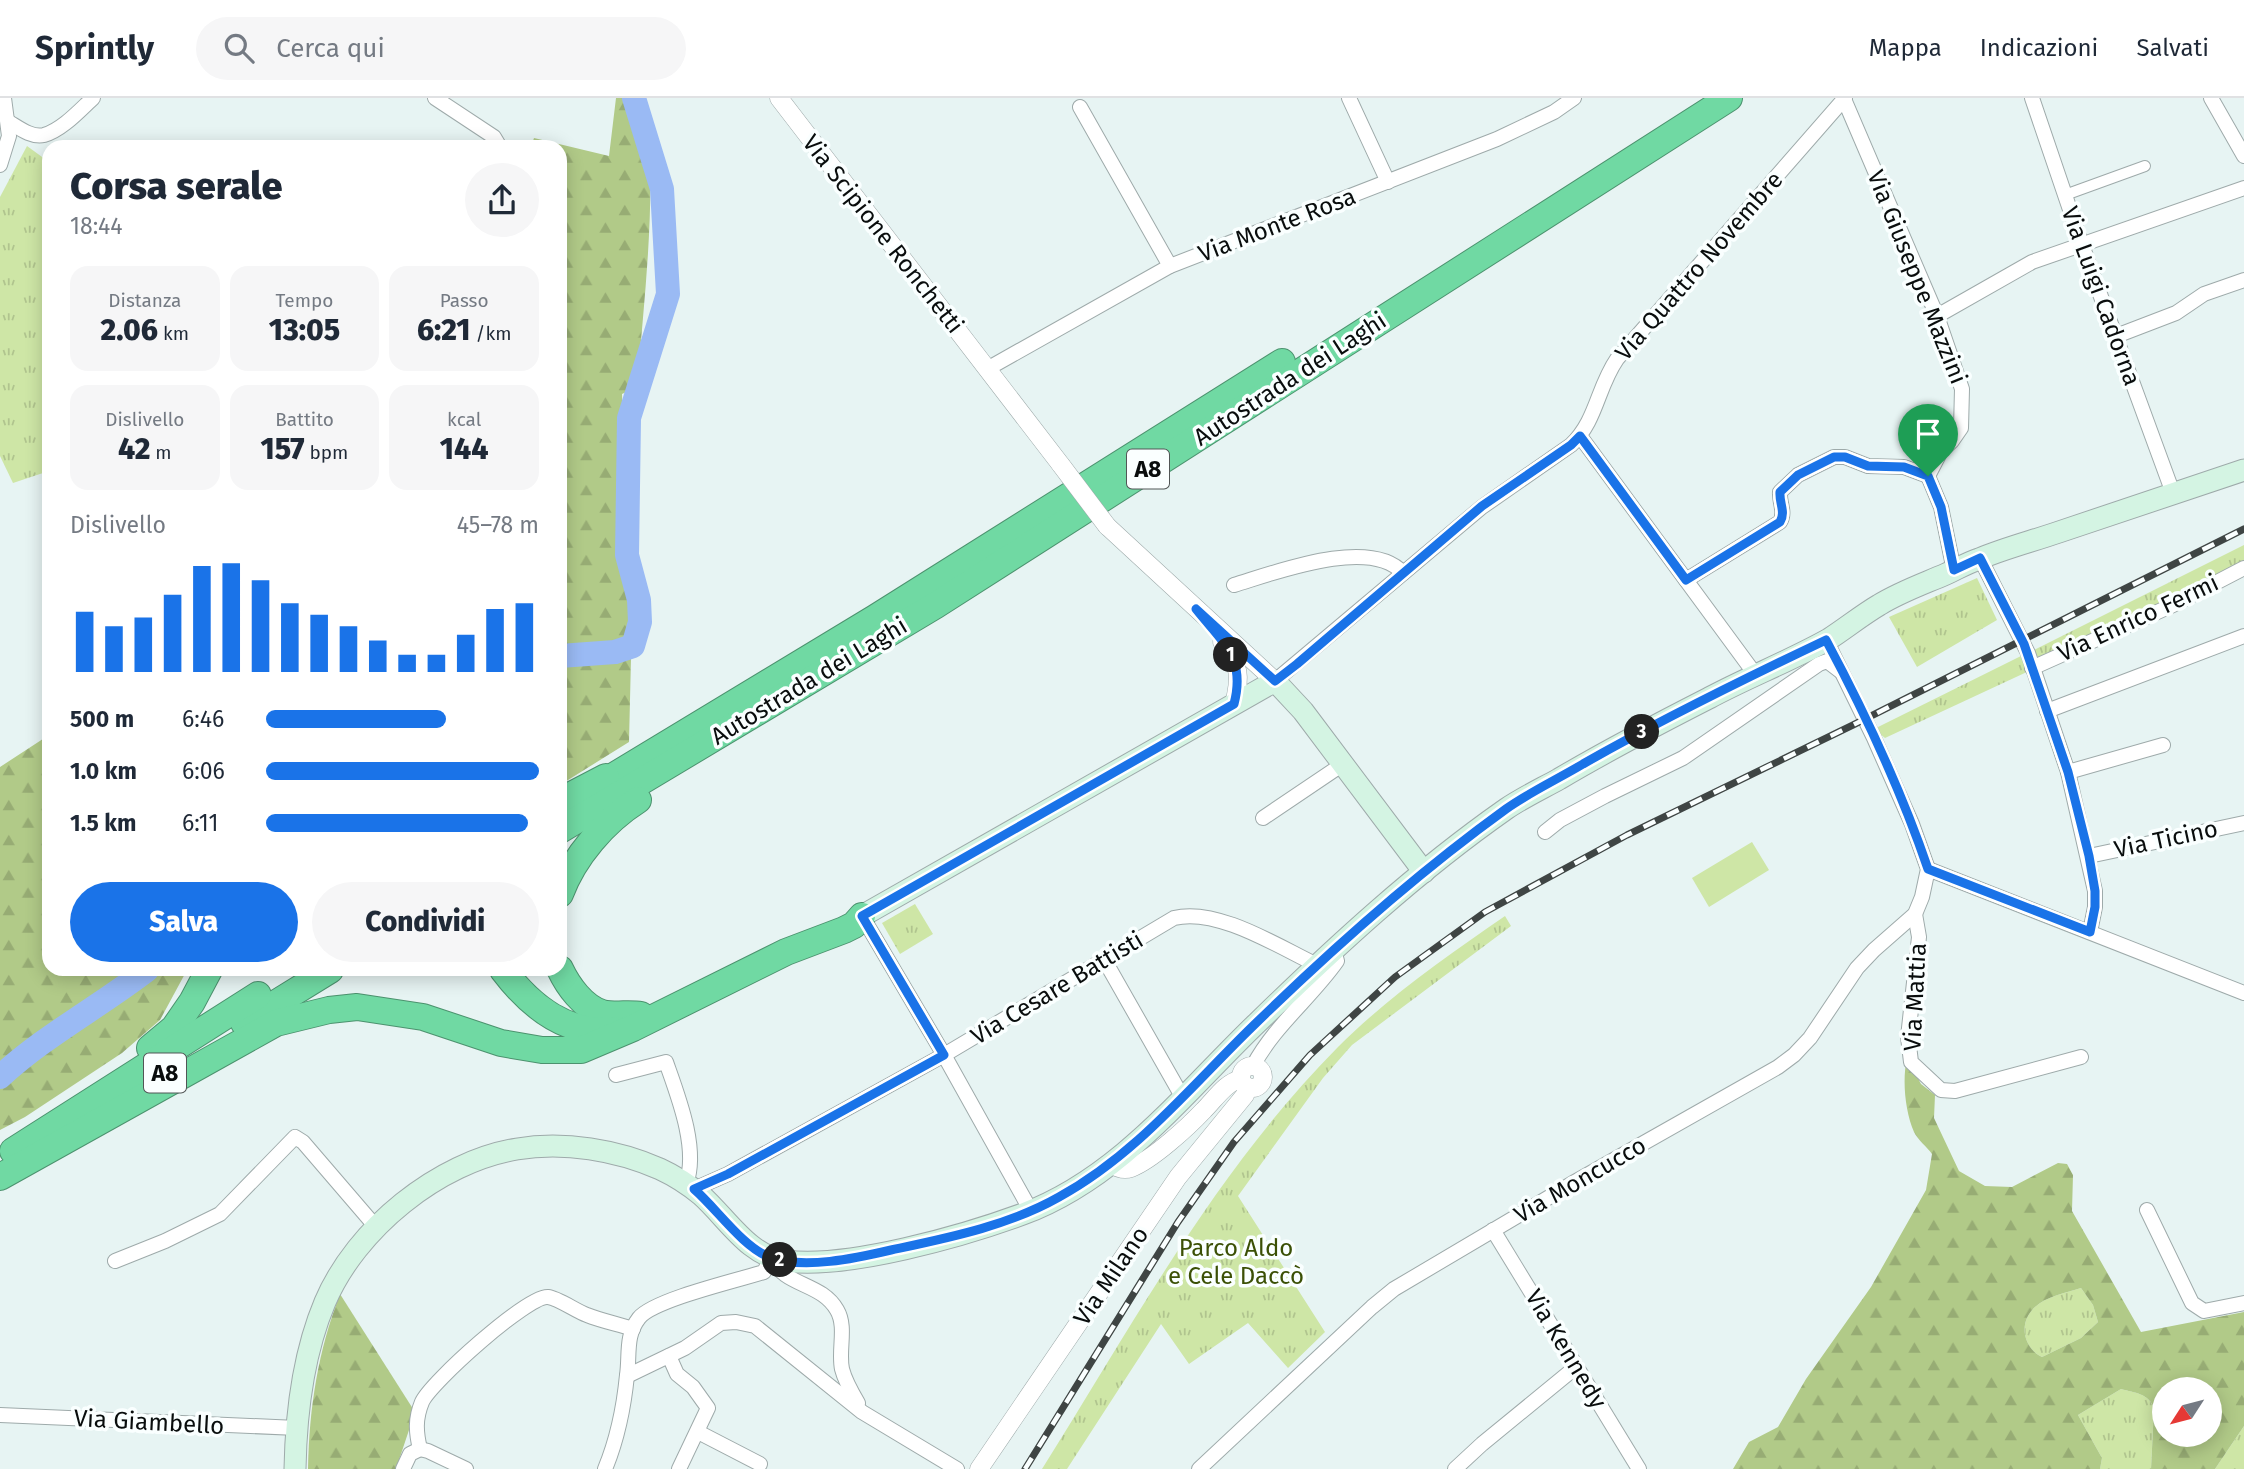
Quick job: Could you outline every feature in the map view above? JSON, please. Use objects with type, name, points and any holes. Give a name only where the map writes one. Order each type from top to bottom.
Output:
[{"type":"highway","name":"Autostrada dei Laghi","points":[[567,805],[1095,480],[1696,98]]},
{"type":"highway","name":"Autostrada dei Laghi","points":[[567,826],[936,605],[1729,98]]},
{"type":"highway","points":[[567,880],[590,844],[626,808],[842,671],[936,605]]},
{"type":"highway","points":[[567,797],[663,747]]},
{"type":"highway","points":[[0,1177],[276,1023],[357,1007],[423,1017],[501,1043],[542,1050],[581,1050],[786,952],[844,930],[854,925],[862,916]]},
{"type":"highway","points":[[0,1147],[139,1056],[174,1028],[206,976]]},
{"type":"highway","name":"A8","points":[[0,1159],[289,976]]},
{"type":"highway","name":"A8","points":[[0,1177],[320,976]]},
{"type":"highway","points":[[508,976],[524,996],[544,1013],[561,1022],[600,1032],[643,1022]]},
{"type":"highway","points":[[563,976],[582,999],[602,1013],[643,1022]]},
{"type":"main road","points":[[295,1469],[297,1428],[307,1360],[324,1303],[348,1261],[376,1227],[406,1200],[453,1172],[491,1155],[521,1148],[566,1146],[621,1156],[660,1169],[690,1187],[753,1247],[771,1258],[797,1262],[861,1257],[993,1224],[1031,1211],[1058,1199],[1111,1164],[1183,1098],[1317,965],[1394,896],[1509,807],[1621,743],[1826,640],[1881,603],[1980,558],[2244,470]]},
{"type":"main road","points":[[1275,681],[1303,711],[1424,872]]},
{"type":"main road","name":"Via Quattro Novembre","points":[[862,916],[1275,681]]},
{"type":"street","points":[[0,165],[7,149],[9,122],[5,98]]},
{"type":"street","points":[[9,122],[26,133],[43,136],[60,127],[93,98]]},
{"type":"street","points":[[435,98],[496,140]]},
{"type":"street","name":"Via Scipione Ronchetti","points":[[779,98],[1107,526],[1196,609]]},
{"type":"street","points":[[1349,98],[1388,182]]},
{"type":"street","name":"Via Monte Rosa","points":[[987,369],[1170,266],[1534,122],[1574,98]]},
{"type":"street","name":"Via Giuseppe Mazzini","points":[[1845,98],[1937,316],[1962,389],[1962,420],[1957,435],[1941,451],[1928,476]]},
{"type":"street","name":"Via Quattro Novembre","points":[[1275,681],[1482,506],[1580,436],[1589,424],[1606,378],[1617,359],[1845,98]]},
{"type":"street","name":"Via Luigi Cadorna","points":[[2032,98],[2082,246],[2173,493]]},
{"type":"street","points":[[2211,98],[2244,156]]},
{"type":"street","points":[[1080,107],[1170,266]]},
{"type":"street","points":[[2065,195],[2145,166]]},
{"type":"street","points":[[1937,316],[2032,262],[2074,245],[2082,246],[2244,188]]},
{"type":"street","points":[[2116,336],[2176,313],[2204,294],[2244,280]]},
{"type":"street","points":[[1580,436],[1755,674]]},
{"type":"street","points":[[1686,580],[1780,522],[1783,516],[1779,501],[1780,492],[1815,465],[1834,457],[1845,457],[1868,466],[1904,467],[1928,476],[1941,507],[1954,570]]},
{"type":"street","points":[[1234,585],[1279,571],[1348,556],[1379,559],[1397,566],[1403,573]]},
{"type":"street","points":[[1980,558],[2024,644],[2068,772],[2089,856],[2095,907],[2090,932]]},
{"type":"street","name":"Via Enrico Fermi","points":[[2032,668],[2173,605],[2244,568]]},
{"type":"street","points":[[1196,609],[1275,681]]},
{"type":"street","points":[[1196,609],[1238,667],[1239,684],[1234,704]]},
{"type":"street","points":[[2047,711],[2244,636]]},
{"type":"street","points":[[1826,640],[1912,824],[1928,869],[2244,993]]},
{"type":"street","points":[[1545,832],[1560,820],[1683,758],[1819,664],[1827,661],[1835,665],[1846,678]]},
{"type":"street","points":[[2068,772],[2164,745]]},
{"type":"street","points":[[1263,818],[1343,764]]},
{"type":"street","name":"Via Ticino","points":[[2089,856],[2244,823]]},
{"type":"street","name":"Via Moncucco","points":[[1199,1469],[1371,1307],[1394,1289],[1778,1068],[1794,1055],[1810,1038],[1857,968],[1914,914],[1922,897],[1928,869]]},
{"type":"street","name":"Via Mattia","points":[[1914,914],[1920,937],[1908,1037],[1910,1062],[1928,1080],[1941,1090],[1955,1091],[2081,1057]]},
{"type":"street","name":"Via Cesare Battisti","points":[[690,1187],[728,1174],[944,1055],[1174,918],[1185,915],[1224,921],[1317,965]]},
{"type":"street","points":[[862,916],[1031,1211]]},
{"type":"street","points":[[1111,1164],[1119,1169],[1130,1169],[1147,1159],[1203,1111],[1233,1080],[1247,1077],[1274,1032],[1324,980],[1337,961],[1334,950]]},
{"type":"street","points":[[1105,961],[1183,1098]]},
{"type":"street","points":[[616,1075],[666,1062],[678,1098],[691,1154],[690,1187]]},
{"type":"street","name":"Via Milano","points":[[979,1469],[1178,1177],[1245,1095],[1247,1077]]},
{"type":"street","points":[[115,1261],[165,1241],[220,1214],[295,1137],[303,1142],[376,1227]]},
{"type":"street","points":[[2147,1210],[2192,1303],[2204,1311],[2244,1303]]},
{"type":"street","name":"Via Kennedy","points":[[1493,1230],[1639,1469]]},
{"type":"street","points":[[605,1469],[612,1451],[627,1376],[629,1337],[640,1317],[659,1305],[764,1272],[771,1258]]},
{"type":"street","points":[[771,1258],[777,1270],[786,1277],[809,1286],[825,1297],[838,1311],[841,1323],[842,1370],[862,1412]]},
{"type":"street","points":[[420,1449],[415,1428],[422,1401],[435,1384],[505,1321],[536,1300],[548,1297],[587,1315],[634,1329]]},
{"type":"street","points":[[627,1376],[685,1349],[721,1323],[736,1322],[755,1326],[862,1412],[957,1469]]},
{"type":"street","points":[[669,1356],[677,1374],[693,1387],[708,1408],[680,1469]]},
{"type":"street","points":[[1455,1469],[1576,1367]]},
{"type":"street","name":"Via Giambello","points":[[0,1415],[297,1428]]},
{"type":"street","points":[[698,1432],[760,1464]]},
{"type":"street","points":[[403,1469],[410,1454],[420,1449],[466,1469]]},
{"type":"green space","points":[[616,98],[646,98],[650,171],[649,242],[637,387],[622,394],[628,577],[632,616],[629,742],[567,781],[567,146],[609,156]]},
{"type":"green space","points":[[27,146],[42,157],[42,473],[13,483],[0,456],[0,197]]},
{"type":"green space","points":[[2244,545],[2244,562],[2176,597],[2039,659],[2034,650]]},
{"type":"green space","points":[[1977,578],[1997,620],[1917,667],[1889,617]]},
{"type":"green space","points":[[2023,655],[2029,671],[1885,738],[1874,729]]},
{"type":"green space","points":[[42,740],[42,976],[184,976],[160,1020],[122,1053],[25,1117],[0,1130],[0,767]]},
{"type":"green space","points":[[1752,842],[1769,870],[1709,907],[1692,878]]},
{"type":"green space","points":[[915,904],[933,934],[900,954],[882,923]]},
{"type":"green space","name":"Parco Aldo e Cele Daccò","points":[[1505,916],[1511,926],[1352,1045],[1323,1078],[1238,1196],[1325,1332],[1288,1368],[1248,1323],[1189,1364],[1161,1324],[1067,1469],[1042,1469],[1178,1250],[1253,1144],[1294,1094],[1338,1047],[1377,1011]]},
{"type":"green space","points":[[1907,1058],[1921,1084],[1935,1095],[1934,1118],[1959,1171],[1985,1186],[2012,1187],[2058,1163],[2067,1164],[2073,1175],[2072,1211],[2141,1332],[2244,1312],[2244,1426],[2215,1469],[2151,1469],[2152,1447],[2222,1447],[2222,1377],[2152,1377],[2152,1405],[2145,1396],[2121,1389],[2078,1415],[2102,1458],[2100,1469],[1733,1469],[1749,1442],[1778,1427],[1806,1379],[1871,1287],[1926,1190],[1932,1154],[1916,1135],[1911,1124],[1905,1095]],"holes":[[[2081,1288],[2093,1305],[2098,1322],[2081,1338],[2042,1357],[2030,1348],[2025,1334],[2026,1320],[2035,1307],[2045,1300]]]},
{"type":"green space","points":[[2081,1288],[2093,1305],[2098,1322],[2081,1338],[2042,1357],[2030,1348],[2025,1334],[2026,1320],[2035,1307],[2045,1300]]},
{"type":"green space","points":[[340,1294],[415,1412],[396,1469],[308,1469],[316,1380]]},
{"type":"green space","points":[[2121,1389],[2145,1396],[2152,1405],[2151,1469],[2100,1469],[2102,1458],[2078,1415]]},
{"type":"green space","points":[[2244,1426],[2244,1469],[2215,1469]]},
{"type":"waterway","points":[[567,655],[615,652],[633,646],[640,622],[639,600],[627,555],[629,418],[668,294],[662,189],[634,98]]},
{"type":"waterway","points":[[0,1077],[35,1048],[139,976]]},
{"type":"railway","points":[[1025,1469],[1178,1222],[1234,1142],[1310,1055],[1395,977],[1485,912],[1627,835],[2244,529]]},
{"type":"route","points":[[1580,436],[1686,580],[1780,522],[1783,510],[1779,501],[1780,492],[1798,475],[1824,460],[1845,457],[1868,466],[1904,467],[1928,476],[1941,507],[1954,570],[1980,558],[2028,653],[2068,772],[2089,856],[2095,891],[2090,932],[1928,869],[1912,824],[1874,738],[1826,640],[1621,743],[1509,807],[1394,896],[1317,965],[1159,1122],[1111,1164],[1058,1199],[993,1224],[920,1244],[851,1259],[787,1262],[771,1258],[753,1247],[694,1189],[728,1174],[944,1055],[862,916],[1234,704],[1239,684],[1238,667],[1196,609],[1275,681],[1482,506],[1580,436]]}]
